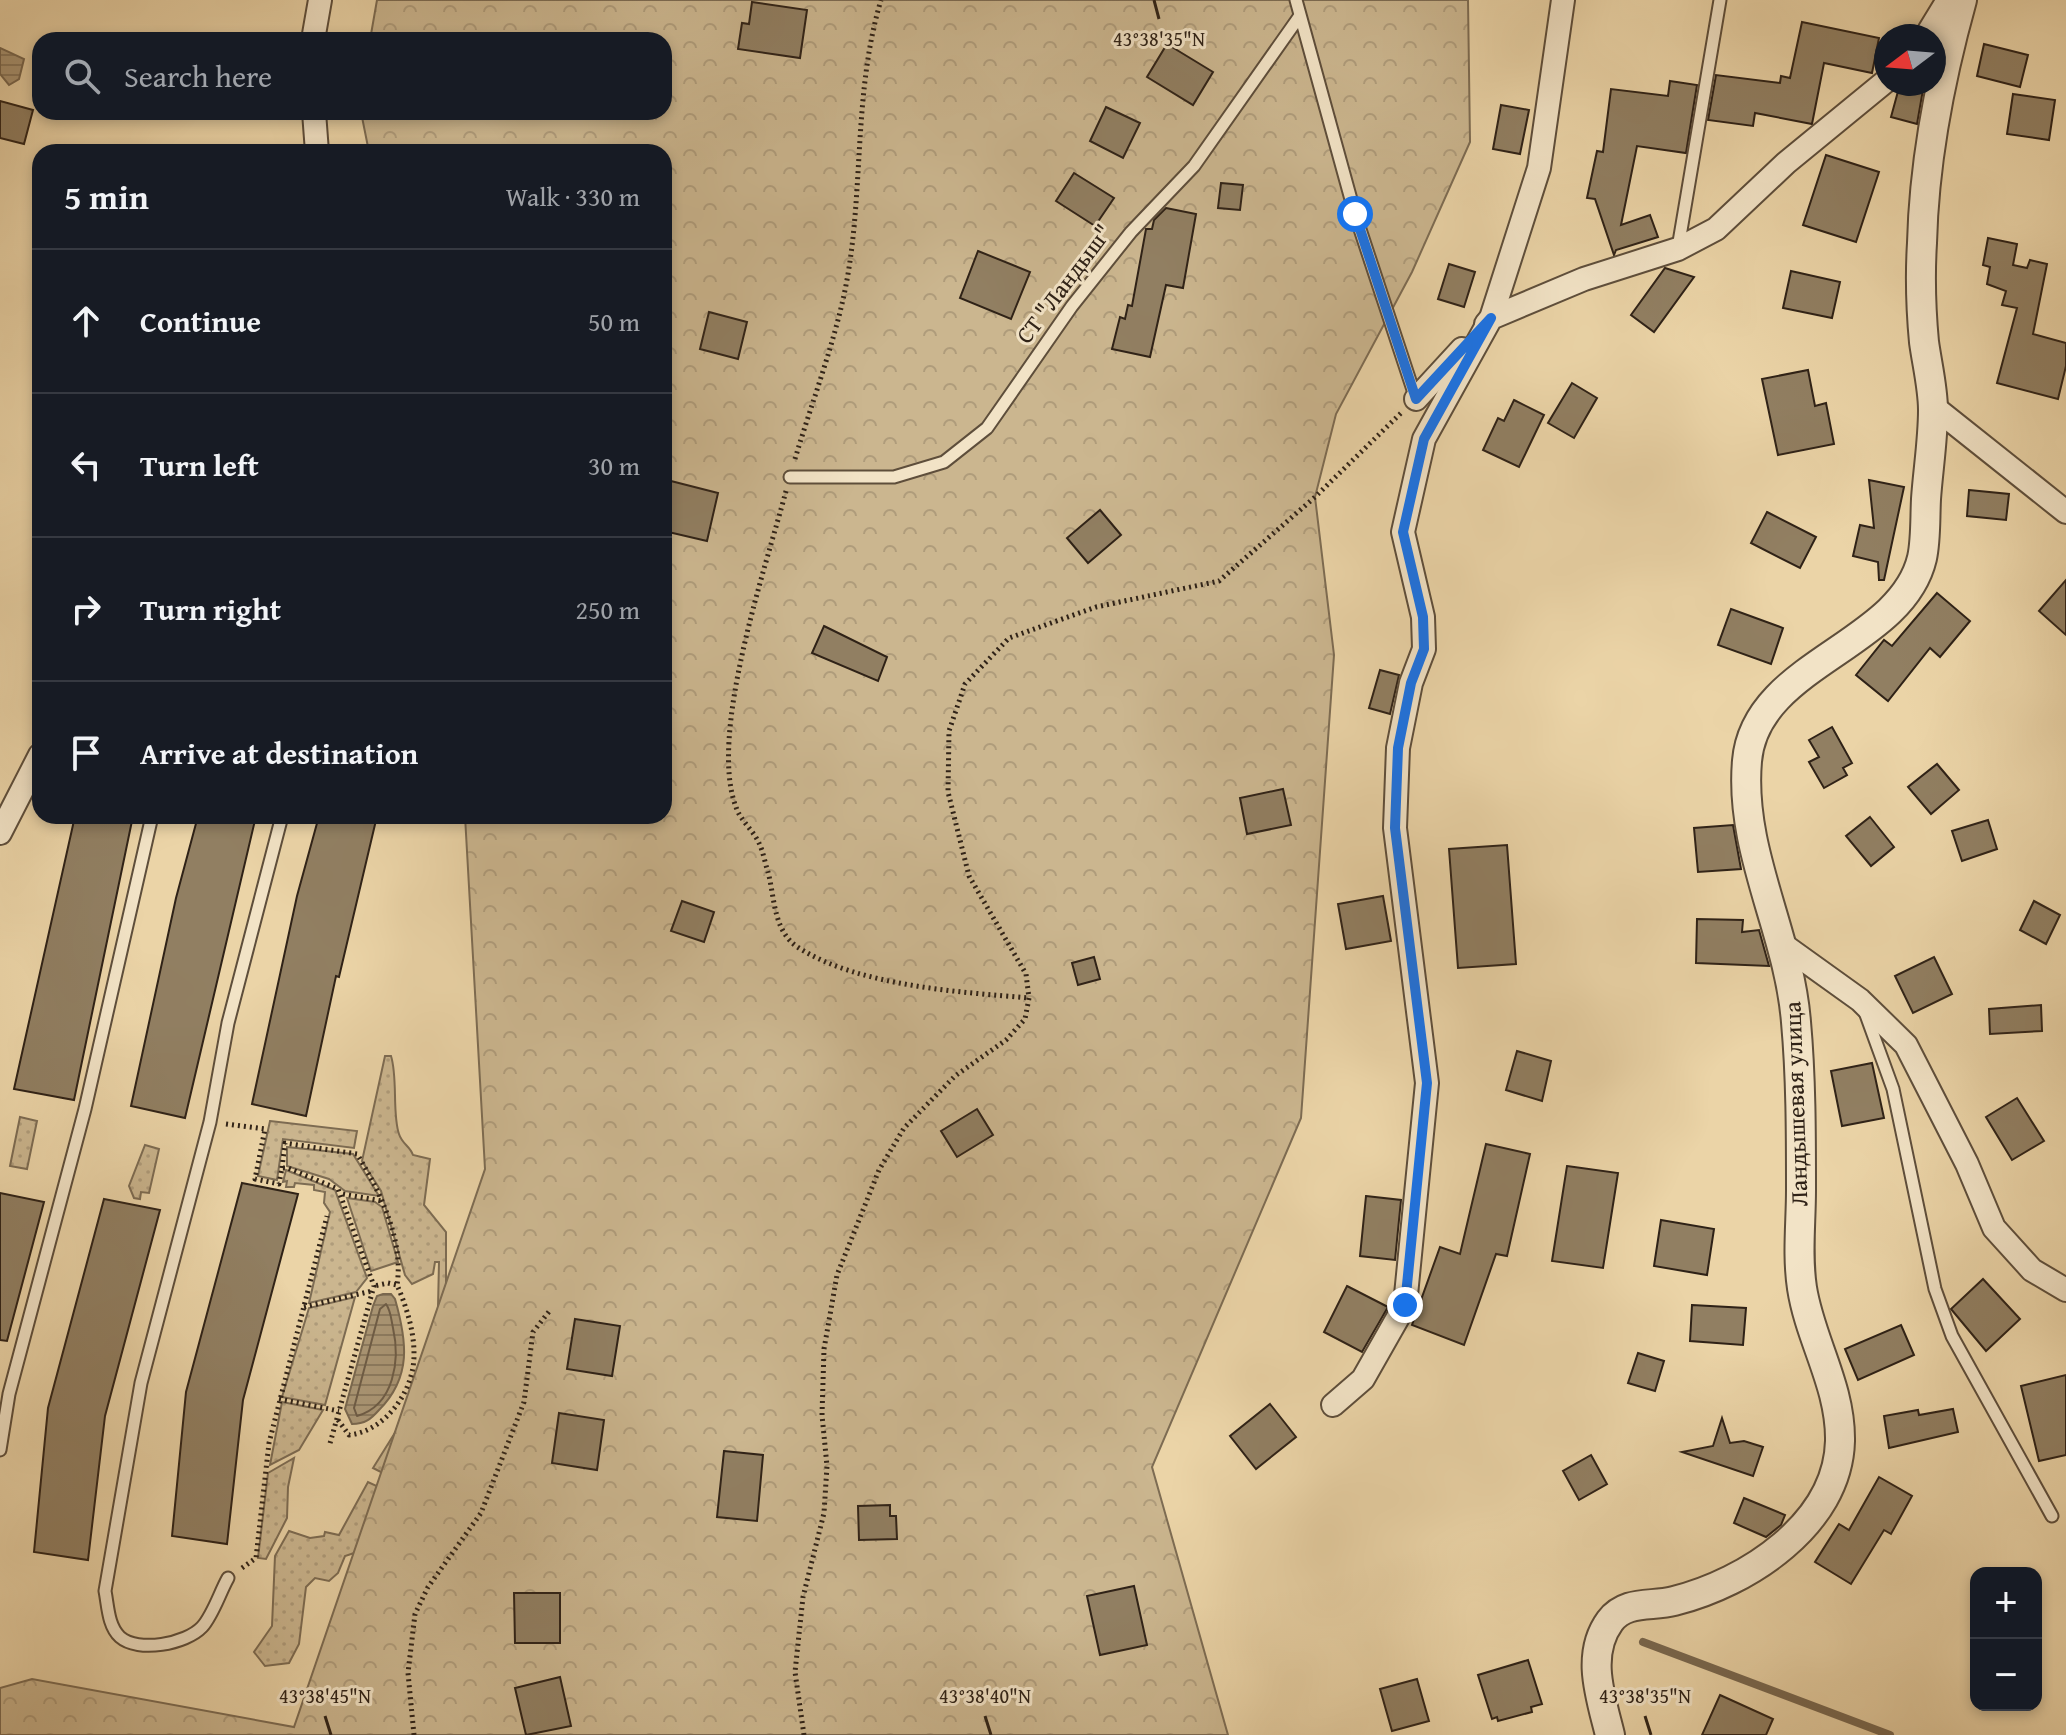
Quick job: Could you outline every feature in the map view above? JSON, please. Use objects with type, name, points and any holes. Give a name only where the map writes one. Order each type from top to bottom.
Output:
[{"type":"street","points":[[314,32],[320,0]]},
{"type":"street","points":[[1333,1405],[1363,1379],[1405,1305],[1427,1083],[1395,828],[1398,748],[1411,683],[1424,649],[1423,617],[1403,532],[1424,439],[1491,318],[1539,168],[1563,0]]},
{"type":"street","points":[[1933,24],[1948,0]]},
{"type":"street","name":"Ландышевая улица","points":[[1610,1735],[1597,1681],[1598,1647],[1612,1618],[1632,1605],[1674,1601],[1745,1573],[1805,1528],[1829,1491],[1840,1443],[1833,1384],[1802,1294],[1799,1267],[1801,1145],[1796,1018],[1782,944],[1752,854],[1746,759],[1760,718],[1792,682],[1849,644],[1895,606],[1921,562],[1934,407],[1924,335],[1921,242],[1935,109],[1962,0]]},
{"type":"street","points":[[1416,399],[1491,318],[1584,279],[1678,249],[1716,229],[1786,163],[1874,91]]},
{"type":"street","points":[[315,120],[316,144]]},
{"type":"street","points":[[1934,407],[2066,512]]},
{"type":"street","points":[[0,833],[32,771]]},
{"type":"street","points":[[1782,944],[1860,1000],[1906,1045],[1967,1164],[1994,1228],[2032,1270],[2066,1290]]},
{"type":"lane","points":[[1296,0],[1355,214],[1416,399]]},
{"type":"lane","points":[[1678,249],[1720,0]]},
{"type":"lane","name":"СТ \"Ландыш\"","points":[[790,477],[894,477],[944,462],[987,428],[1102,269],[1194,166],[1299,17]]},
{"type":"lane","points":[[0,1450],[9,1394],[85,1109],[150,824]]},
{"type":"lane","points":[[228,1578],[202,1628],[182,1639],[142,1646],[122,1639],[111,1625],[105,1591],[141,1383],[210,1122],[228,1023],[280,824]]},
{"type":"lane","points":[[1860,1000],[1893,1089],[1935,1289],[1952,1336],[2052,1516]]},
{"type":"path","points":[[881,0],[872,30],[859,111],[858,188],[844,295],[790,477],[751,626],[733,710],[729,769],[736,808],[760,844],[784,934],[797,948],[843,968],[931,989],[1029,998]]},
{"type":"path","points":[[804,1735],[795,1672],[803,1597],[824,1513],[827,1466],[822,1415],[824,1349],[837,1275],[879,1170],[904,1128],[955,1076],[1006,1040],[1025,1019],[1029,998],[1026,974],[969,876],[948,792],[949,731],[965,684],[1009,638],[1096,607],[1219,581],[1315,497],[1416,399]]},
{"type":"path","points":[[210,1122],[265,1129],[255,1179],[279,1184],[285,1143],[351,1152],[357,1154],[382,1201],[400,1264],[397,1285],[412,1337],[414,1355],[409,1380],[385,1421],[366,1433],[349,1435],[337,1419]]},
{"type":"path","points":[[282,1168],[330,1184],[342,1194],[382,1201]]},
{"type":"path","points":[[329,1447],[373,1289],[342,1194]]},
{"type":"path","points":[[228,1578],[256,1558],[262,1493],[279,1399],[327,1216]]},
{"type":"path","points":[[304,1307],[388,1283],[397,1285]]},
{"type":"path","points":[[414,1735],[408,1673],[415,1614],[428,1587],[481,1513],[524,1402],[533,1332],[551,1309]]},
{"type":"path","points":[[279,1399],[339,1411]]},
{"type":"green space","points":[[377,0],[1468,0],[1470,142],[1412,272],[1336,414],[1315,497],[1334,655],[1301,1118],[1152,1467],[1228,1735],[0,1735],[0,1688],[32,1679],[294,1727],[485,1169],[465,824],[672,824],[672,144],[367,144],[363,120],[672,120],[672,32],[371,32]]},
{"type":"green space","points":[[385,1056],[391,1056],[393,1065],[400,1137],[413,1155],[430,1159],[424,1205],[446,1232],[446,1327],[455,1342],[461,1371],[452,1399],[432,1418],[399,1496],[378,1535],[360,1551],[345,1556],[338,1573],[329,1581],[315,1578],[306,1587],[299,1644],[289,1663],[265,1666],[254,1652],[272,1626],[275,1556],[289,1531],[310,1538],[324,1536],[325,1532],[339,1535],[368,1482],[385,1490],[391,1477],[373,1468],[424,1386],[437,1353],[439,1262],[435,1262],[433,1274],[412,1284],[405,1275],[381,1191],[362,1161]]},
{"type":"green space","points":[[20,1117],[37,1121],[27,1169],[10,1166]]},
{"type":"green space","points":[[270,1121],[357,1131],[354,1148],[283,1139],[277,1180],[258,1176]]},
{"type":"green space","points":[[145,1145],[159,1149],[149,1193],[141,1192],[140,1199],[134,1198],[129,1186]]},
{"type":"green space","points":[[287,1147],[353,1154],[379,1196],[345,1191],[329,1179],[287,1166]]},
{"type":"green space","points":[[286,1170],[335,1190],[367,1278],[356,1292],[309,1303],[330,1212],[324,1203],[325,1192],[314,1190],[314,1185],[295,1183],[294,1187],[286,1187],[287,1181],[283,1182]]},
{"type":"green space","points":[[347,1198],[375,1202],[382,1207],[398,1262],[371,1271]]},
{"type":"green space","points":[[355,1297],[325,1405],[282,1397],[309,1308]]},
{"type":"green space","points":[[282,1402],[323,1410],[299,1450],[270,1465]]},
{"type":"green space","points":[[294,1458],[288,1487],[287,1518],[266,1559],[258,1558],[268,1473]]},
{"type":"water","points":[[0,48],[24,59],[19,79],[9,85],[0,74]]},
{"type":"water","points":[[391,1294],[395,1299],[399,1314],[404,1344],[402,1371],[390,1397],[376,1413],[364,1422],[352,1424],[345,1409],[373,1306],[377,1296]]},
{"type":"building","points":[[752,2],[807,10],[800,58],[738,49],[742,23],[749,24]]},
{"type":"building","points":[[1802,22],[1874,37],[1872,73],[1824,63],[1812,124],[1755,113],[1753,126],[1708,120],[1716,75],[1780,83],[1781,76],[1790,78]]},
{"type":"building","points":[[1167,44],[1213,72],[1193,105],[1147,77]]},
{"type":"building","points":[[1984,44],[2028,55],[2020,87],[1977,76]]},
{"type":"building","points":[[1670,81],[1697,85],[1686,153],[1637,146],[1621,225],[1650,215],[1658,237],[1616,250],[1614,255],[1595,199],[1587,198],[1597,151],[1603,152],[1611,89],[1668,96]]},
{"type":"building","points":[[2013,94],[2055,100],[2049,140],[2007,134]]},
{"type":"building","points":[[1897,96],[1922,96],[1917,124],[1891,117]]},
{"type":"building","points":[[0,101],[32,110],[24,144],[0,138]]},
{"type":"building","points":[[1501,105],[1529,110],[1520,154],[1493,149]]},
{"type":"building","points":[[1106,107],[1140,123],[1123,158],[1090,141]]},
{"type":"building","points":[[1826,155],[1879,172],[1856,242],[1803,225]]},
{"type":"building","points":[[1074,173],[1114,198],[1095,226],[1056,201]]},
{"type":"building","points":[[1221,183],[1243,185],[1240,210],[1218,208]]},
{"type":"building","points":[[1166,208],[1196,214],[1183,288],[1166,285],[1150,357],[1112,349],[1120,317],[1125,319],[1128,305],[1132,306],[1146,229],[1152,229],[1154,220]]},
{"type":"building","points":[[1988,238],[2017,244],[2013,265],[2027,268],[2030,260],[2047,264],[2033,334],[2066,343],[2066,366],[2058,399],[1997,383],[2017,308],[2002,305],[2006,291],[1987,284],[1990,267],[1983,265]]},
{"type":"building","points":[[978,251],[1030,272],[1011,319],[960,298]]},
{"type":"building","points":[[1449,264],[1475,272],[1464,307],[1438,299]]},
{"type":"building","points":[[1665,268],[1694,277],[1654,332],[1631,315]]},
{"type":"building","points":[[1791,271],[1840,282],[1832,318],[1783,308]]},
{"type":"building","points":[[709,312],[747,322],[738,359],[700,349]]},
{"type":"building","points":[[1808,370],[1815,406],[1826,403],[1834,444],[1778,455],[1762,379]]},
{"type":"building","points":[[1572,383],[1597,398],[1574,438],[1548,423]]},
{"type":"building","points":[[1514,400],[1544,415],[1519,467],[1483,450],[1498,418],[1504,421]]},
{"type":"building","points":[[1869,480],[1904,487],[1884,580],[1879,580],[1878,562],[1853,556],[1860,525],[1874,528]]},
{"type":"building","points":[[672,481],[718,493],[707,541],[672,533]]},
{"type":"building","points":[[1969,490],[2009,494],[2006,520],[1967,516]]},
{"type":"building","points":[[1100,510],[1121,535],[1088,563],[1067,538]]},
{"type":"building","points":[[1767,512],[1816,537],[1800,568],[1751,543]]},
{"type":"building","points":[[2066,580],[2066,635],[2039,611]]},
{"type":"building","points":[[1937,593],[1970,621],[1940,657],[1930,648],[1888,701],[1856,675],[1884,640],[1892,646]]},
{"type":"building","points":[[1731,609],[1783,628],[1771,664],[1718,645]]},
{"type":"building","points":[[824,626],[887,657],[878,681],[812,653]]},
{"type":"building","points":[[1380,670],[1399,675],[1390,714],[1369,708]]},
{"type":"building","points":[[1832,727],[1852,763],[1843,768],[1847,775],[1824,788],[1809,762],[1819,757],[1809,740]]},
{"type":"building","points":[[1937,764],[1959,790],[1931,814],[1908,787]]},
{"type":"building","points":[[1283,789],[1291,825],[1247,834],[1240,798]]},
{"type":"building","points":[[1870,817],[1894,847],[1871,866],[1846,836]]},
{"type":"building","points":[[1988,820],[1997,849],[1962,861],[1952,831]]},
{"type":"building","points":[[73,824],[131,824],[74,1100],[14,1089]]},
{"type":"building","points":[[196,824],[254,824],[185,1118],[131,1106],[176,898]]},
{"type":"building","points":[[317,824],[375,824],[339,977],[336,976],[306,1116],[252,1104],[297,896]]},
{"type":"building","points":[[1733,825],[1741,869],[1698,872],[1694,828]]},
{"type":"building","points":[[1507,845],[1516,964],[1458,968],[1449,849]]},
{"type":"building","points":[[1383,896],[1391,941],[1346,949],[1338,904]]},
{"type":"building","points":[[682,901],[714,912],[704,942],[671,931]]},
{"type":"building","points":[[2034,901],[2060,915],[2046,944],[2020,930]]},
{"type":"building","points":[[1697,919],[1743,920],[1742,932],[1759,930],[1769,966],[1696,963]]},
{"type":"building","points":[[1094,957],[1100,979],[1078,985],[1072,963]]},
{"type":"building","points":[[1934,957],[1952,994],[1913,1013],[1895,976]]},
{"type":"building","points":[[2041,1005],[2042,1031],[1990,1034],[1989,1009]]},
{"type":"building","points":[[1517,1051],[1551,1061],[1542,1101],[1506,1090]]},
{"type":"building","points":[[1872,1063],[1884,1118],[1842,1126],[1831,1071]]},
{"type":"building","points":[[2017,1098],[2044,1141],[2012,1160],[1986,1117]]},
{"type":"building","points":[[977,1109],[993,1135],[957,1157],[941,1131]]},
{"type":"building","points":[[1486,1144],[1530,1154],[1507,1256],[1496,1254],[1464,1345],[1412,1325],[1440,1247],[1460,1254]]},
{"type":"building","points":[[1567,1166],[1618,1173],[1603,1268],[1552,1261]]},
{"type":"building","points":[[242,1183],[298,1194],[243,1400],[227,1544],[172,1536],[186,1392]]},
{"type":"building","points":[[0,1193],[44,1202],[7,1341],[0,1340]]},
{"type":"building","points":[[1366,1196],[1401,1200],[1395,1260],[1360,1256]]},
{"type":"building","points":[[104,1199],[160,1210],[105,1416],[88,1560],[34,1552],[48,1408]]},
{"type":"building","points":[[1661,1220],[1714,1229],[1707,1275],[1654,1266]]},
{"type":"building","points":[[1983,1279],[2020,1319],[1986,1351],[1951,1309]]},
{"type":"building","points":[[1347,1286],[1388,1307],[1362,1352],[1324,1332]]},
{"type":"building","points":[[1692,1305],[1746,1308],[1743,1345],[1690,1341]]},
{"type":"building","points":[[575,1319],[620,1326],[612,1376],[567,1369]]},
{"type":"building","points":[[1901,1325],[1914,1355],[1858,1380],[1845,1349]]},
{"type":"building","points":[[1638,1353],[1664,1361],[1655,1391],[1628,1383]]},
{"type":"building","points":[[2066,1375],[2066,1455],[2039,1461],[2021,1386]]},
{"type":"building","points":[[1270,1404],[1296,1437],[1256,1469],[1230,1436]]},
{"type":"building","points":[[1953,1409],[1958,1432],[1889,1448],[1884,1416],[1918,1410],[1919,1415]]},
{"type":"building","points":[[559,1413],[604,1420],[597,1470],[552,1463]]},
{"type":"building","points":[[1722,1418],[1730,1443],[1744,1441],[1763,1447],[1753,1476],[1682,1452],[1713,1446]]},
{"type":"building","points":[[724,1451],[763,1455],[757,1521],[717,1517]]},
{"type":"building","points":[[1591,1455],[1607,1484],[1579,1500],[1563,1471]]},
{"type":"building","points":[[1879,1477],[1912,1496],[1891,1534],[1884,1530],[1851,1584],[1815,1562],[1839,1524],[1849,1530]]},
{"type":"building","points":[[1744,1498],[1785,1515],[1781,1525],[1766,1537],[1734,1523]]},
{"type":"building","points":[[890,1505],[890,1516],[896,1516],[897,1539],[859,1540],[858,1506]]},
{"type":"building","points":[[1134,1586],[1147,1645],[1100,1655],[1087,1596]]},
{"type":"building","points":[[514,1593],[560,1593],[560,1643],[515,1643]]},
{"type":"building","points":[[1528,1660],[1542,1704],[1531,1707],[1532,1712],[1498,1721],[1497,1717],[1492,1719],[1478,1675]]},
{"type":"building","points":[[560,1677],[571,1726],[526,1735],[515,1688]]},
{"type":"building","points":[[1417,1679],[1429,1721],[1392,1731],[1380,1689]]},
{"type":"building","points":[[1720,1695],[1773,1719],[1766,1735],[1702,1735]]},
{"type":"waterway","points":[[1643,1642],[1890,1735]]},
{"type":"route","points":[[1355,214],[1416,399],[1491,318],[1467,356],[1424,439],[1403,532],[1423,617],[1424,649],[1411,683],[1398,748],[1395,828],[1427,1083],[1405,1305]]}]
